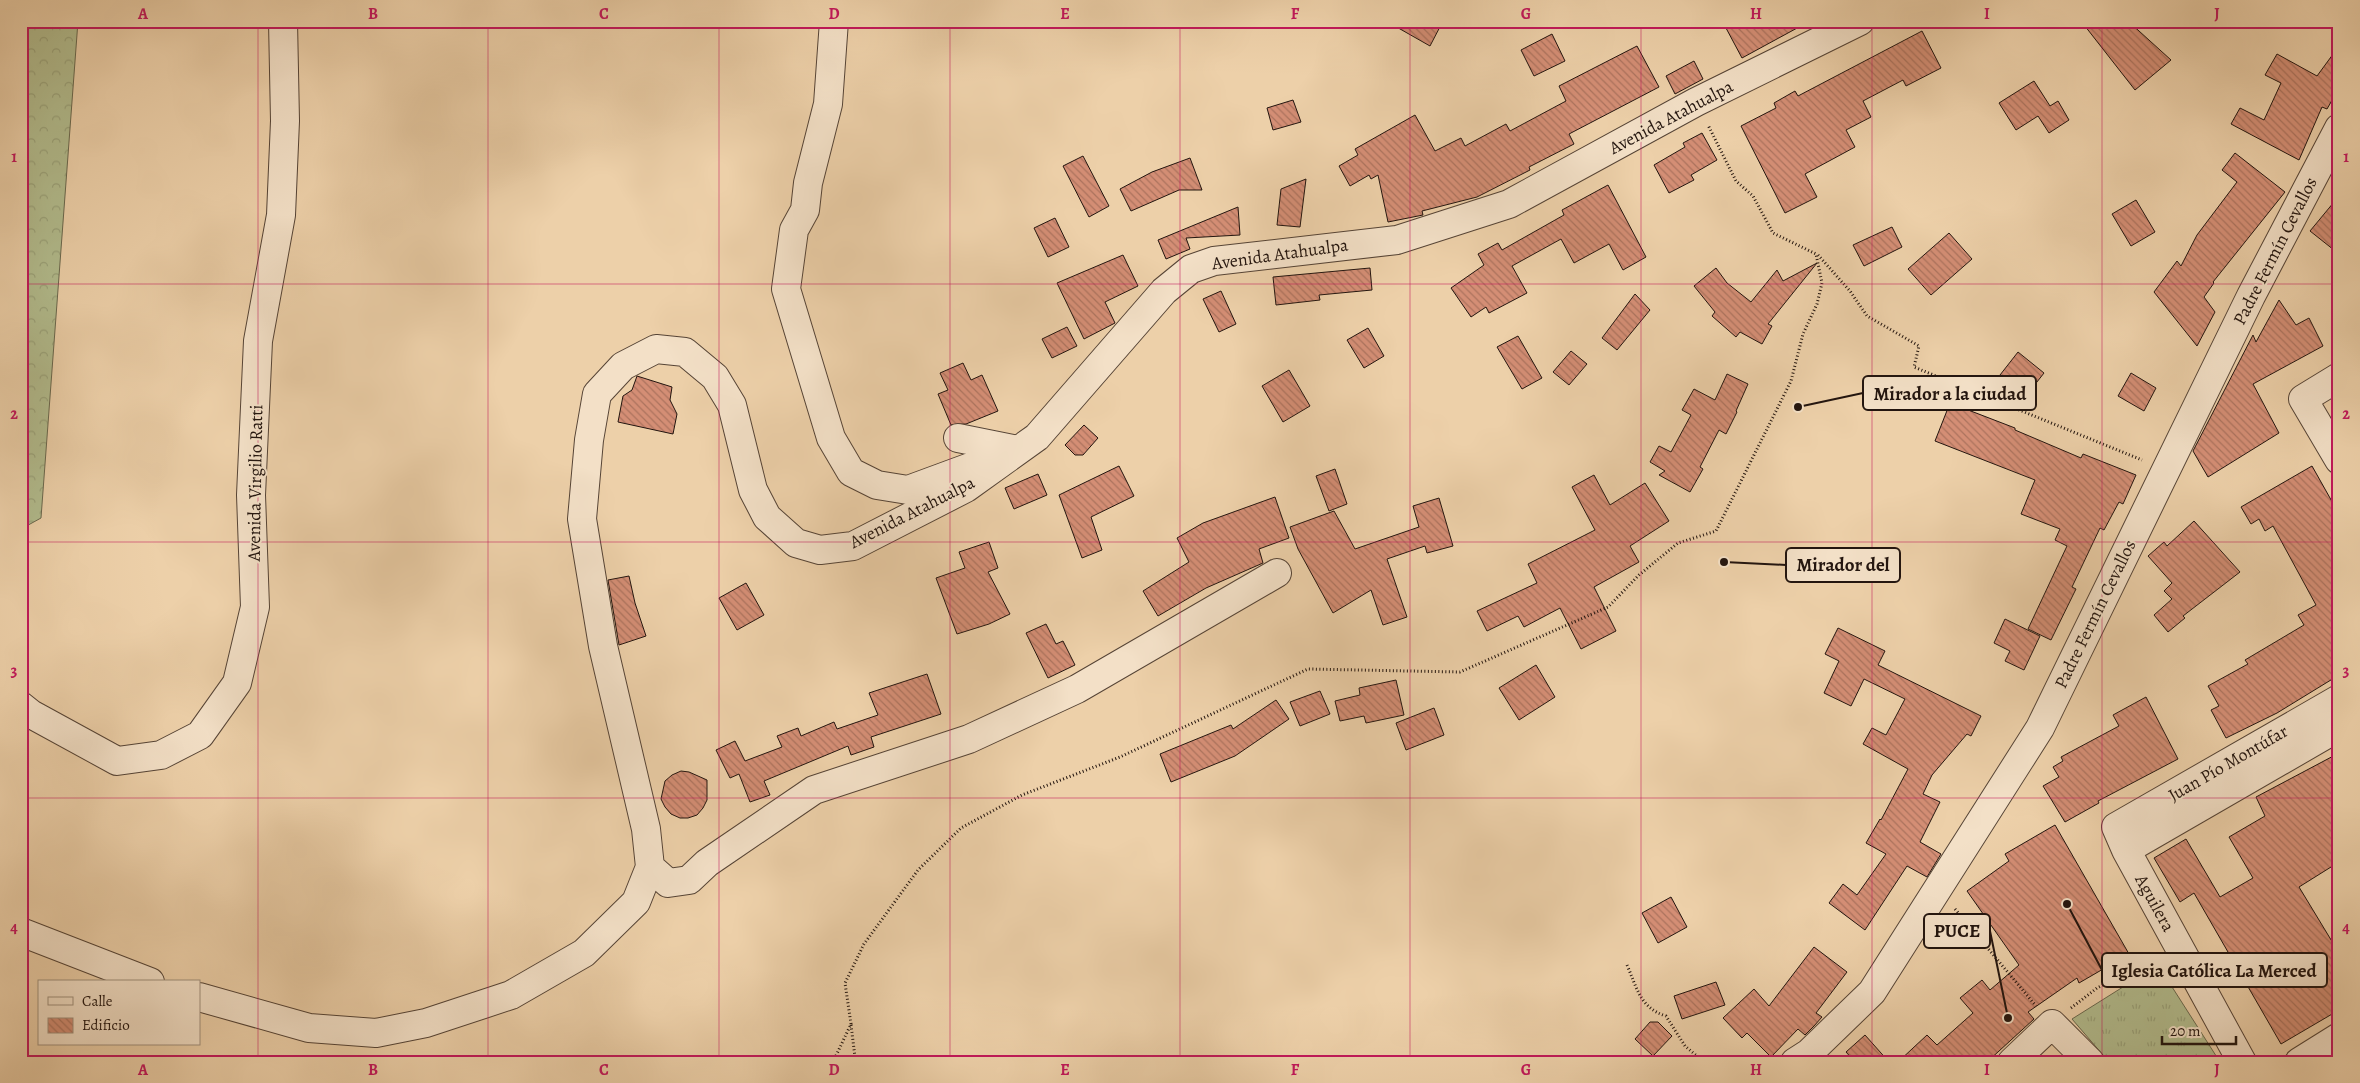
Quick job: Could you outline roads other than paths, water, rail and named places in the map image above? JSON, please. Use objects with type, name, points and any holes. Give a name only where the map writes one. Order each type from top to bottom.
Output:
[{"type":"street","name":"Avenida Virgilio Ratti","points":[[21,706],[31,714],[118,761],[161,755],[200,735],[237,683],[255,607],[251,494],[258,341],[281,215],[285,121],[283,21]]},
{"type":"street","points":[[834,21],[828,104],[808,183],[805,210],[794,230],[786,289],[831,438],[851,472],[877,485],[908,490],[1018,450]]},
{"type":"street","name":"Avenida Atahualpa","points":[[200,996],[309,1028],[376,1033],[426,1023],[511,995],[584,953],[636,902],[650,867],[646,830],[603,646],[582,519],[589,440],[597,394],[623,366],[656,349],[685,352],[715,377],[732,405],[753,490],[767,517],[796,543],[820,550],[853,546],[966,488],[1037,437],[1164,290],[1191,268],[1214,261],[1397,240],[1509,204],[1696,102],[1860,21]]},
{"type":"street","name":"Padre Fermín Cevallos","points":[[1795,1062],[1809,1053],[1872,992],[2040,728],[2251,296],[2339,128]]},
{"type":"street","points":[[2339,377],[2303,399],[2339,460]]},
{"type":"street","points":[[958,438],[1018,450]]},
{"type":"street","points":[[650,867],[668,883],[690,880],[707,863],[814,790],[969,739],[1077,689],[1277,573]]},
{"type":"street","name":"Juan Pío Montúfar","points":[[2121,838],[2339,699]]},
{"type":"street","name":"Juan Pío Montúfar","points":[[2121,838],[2339,727]]},
{"type":"street","name":"Aguilera","points":[[2121,838],[2242,1062]]},
{"type":"street","points":[[21,932],[145,980]]},
{"type":"street","points":[[2012,1062],[2052,1024],[2090,1062]]},
{"type":"street","points":[[2299,1062],[2339,1037]]},
{"type":"place","name":"Mirador a la ciudad","points":[[1798,407]]},
{"type":"place","name":"Mirador del","points":[[1724,562]]},
{"type":"place","name":"Iglesia Católica La Merced","points":[[2067,904]]},
{"type":"place","name":"PUCE","points":[[2008,1018]]}]
